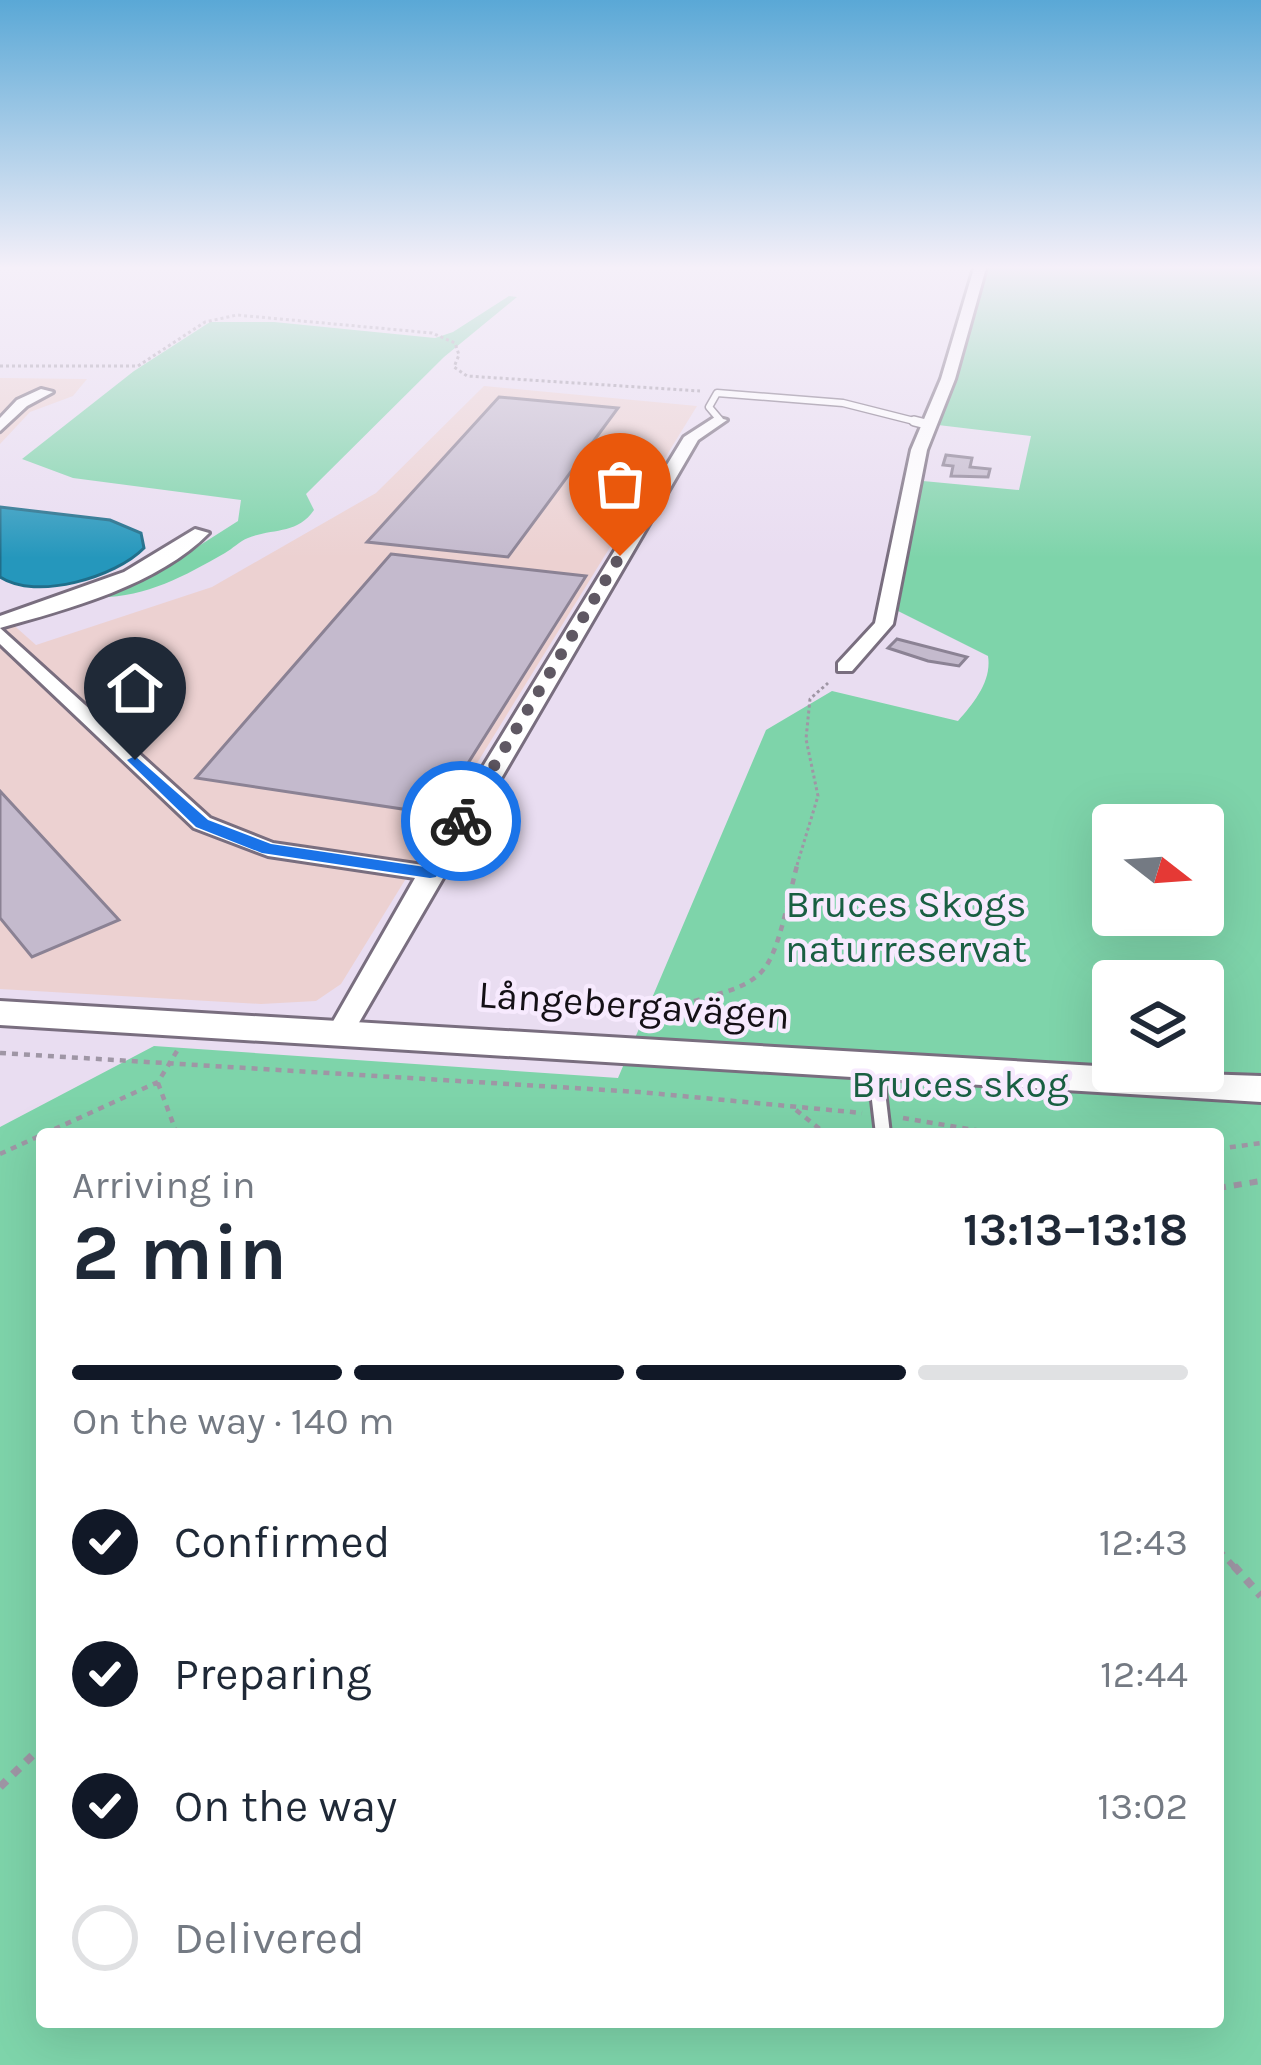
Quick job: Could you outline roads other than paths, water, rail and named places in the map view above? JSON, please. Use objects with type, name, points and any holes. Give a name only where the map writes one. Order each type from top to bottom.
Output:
[{"type":"street","points":[[845,667],[884,624],[916,462],[950,364]]},
{"type":"street","points":[[0,427],[22,404],[46,392]]},
{"type":"street","points":[[340,1031],[692,437],[720,420]]},
{"type":"street","points":[[0,622],[122,580],[178,551],[201,533]]},
{"type":"street","points":[[0,634],[202,823],[268,849],[430,873]]},
{"type":"street","name":"Långebergavägen","points":[[0,1013],[1261,1088]]},
{"type":"lane","points":[[720,420],[709,407],[717,393],[843,404],[933,421]]},
{"type":"lane","points":[[875,1066],[882,1128]]},
{"type":"water","points":[[0,507],[110,520],[141,533],[144,548],[115,568],[75,582],[34,587],[15,584],[0,577]]},
{"type":"park label","name":"Bruces Skogs naturreservat","points":[[906,926]]},
{"type":"park label","name":"Bruces skog","points":[[960,1084]]}]
